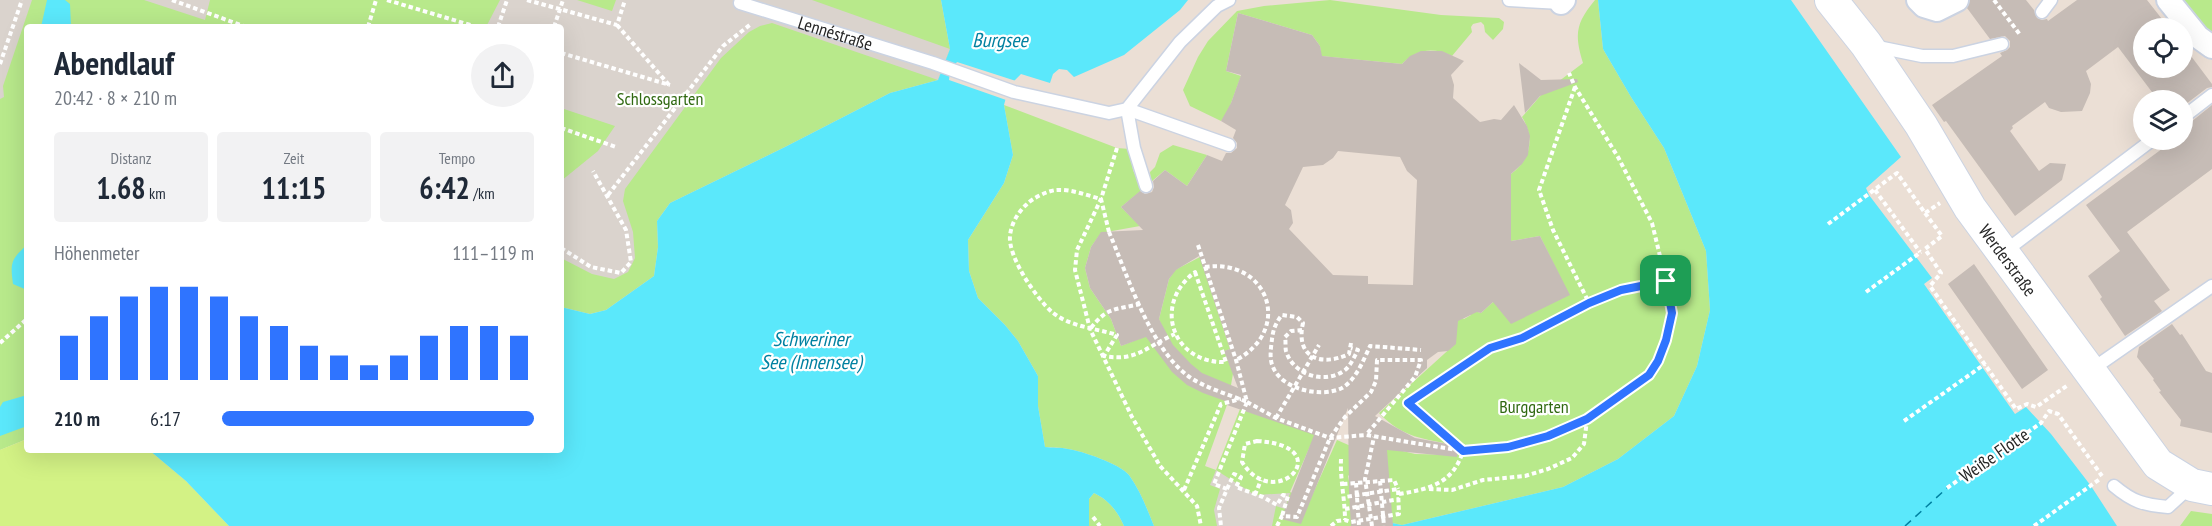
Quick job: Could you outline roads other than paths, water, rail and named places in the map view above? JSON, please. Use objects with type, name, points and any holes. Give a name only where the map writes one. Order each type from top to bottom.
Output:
[{"type":"street","points":[[1918,0],[1924,6],[1937,10],[1957,0]]},
{"type":"street","points":[[2168,0],[2198,37],[2212,47]]},
{"type":"street","name":"Werderstraße","points":[[1844,4],[1866,44],[1921,125],[1970,208],[2003,252],[2079,378],[2158,464],[2202,487]]},
{"type":"lane","points":[[1146,186],[1134,148],[1128,109],[1180,42],[1217,6],[1229,0]]},
{"type":"lane","points":[[1509,0],[1562,2]]},
{"type":"lane","points":[[2042,12],[2051,0]]},
{"type":"lane","name":"Lennéstraße","points":[[740,3],[933,63],[1014,92],[1109,113],[1128,109]]},
{"type":"lane","points":[[1866,44],[1922,56],[1953,56],[2002,44]]},
{"type":"lane","points":[[2193,110],[2212,95]]},
{"type":"lane","points":[[1128,109],[1229,145]]},
{"type":"lane","points":[[2003,252],[2139,150]]},
{"type":"lane","points":[[2079,378],[2212,286]]},
{"type":"lane","points":[[2114,486],[2131,500],[2150,506],[2168,507],[2202,487]]},
{"type":"water","points":[[47,0],[65,0],[70,4],[71,24],[42,24]]},
{"type":"water","name":"Schweriner See (Innensee)","points":[[941,0],[1188,0],[1180,10],[1124,55],[1074,77],[1067,70],[1059,69],[1053,74],[1050,83],[1021,74],[1009,86],[1004,105],[1013,155],[1004,183],[968,240],[969,271],[978,298],[1018,341],[1038,376],[1038,406],[1045,447],[1082,452],[1109,462],[1124,471],[1137,487],[1154,526],[1124,526],[1112,507],[1094,493],[1089,499],[1089,526],[229,526],[186,481],[153,453],[564,453],[564,308],[590,314],[606,310],[654,276],[658,247],[657,221],[670,203],[890,93],[938,80],[950,49]]},
{"type":"water","points":[[1598,0],[1791,0],[1901,157],[1866,188],[1932,278],[1924,284],[2015,414],[2026,407],[2051,434],[2091,486],[2117,526],[1392,526],[1392,523],[1402,525],[1563,487],[1618,459],[1674,416],[1697,366],[1710,310],[1706,251],[1664,148],[1603,49]]},
{"type":"water","points":[[24,248],[24,289],[13,284],[13,262]]},
{"type":"water","points":[[24,396],[24,427],[0,436],[0,407],[3,402]]},
{"type":"water label","name":"Burgsee","points":[[1000,40]]},
{"type":"park label","name":"Schlossgarten","points":[[660,98]]},
{"type":"park label","name":"Burggarten","points":[[1534,406]]}]
